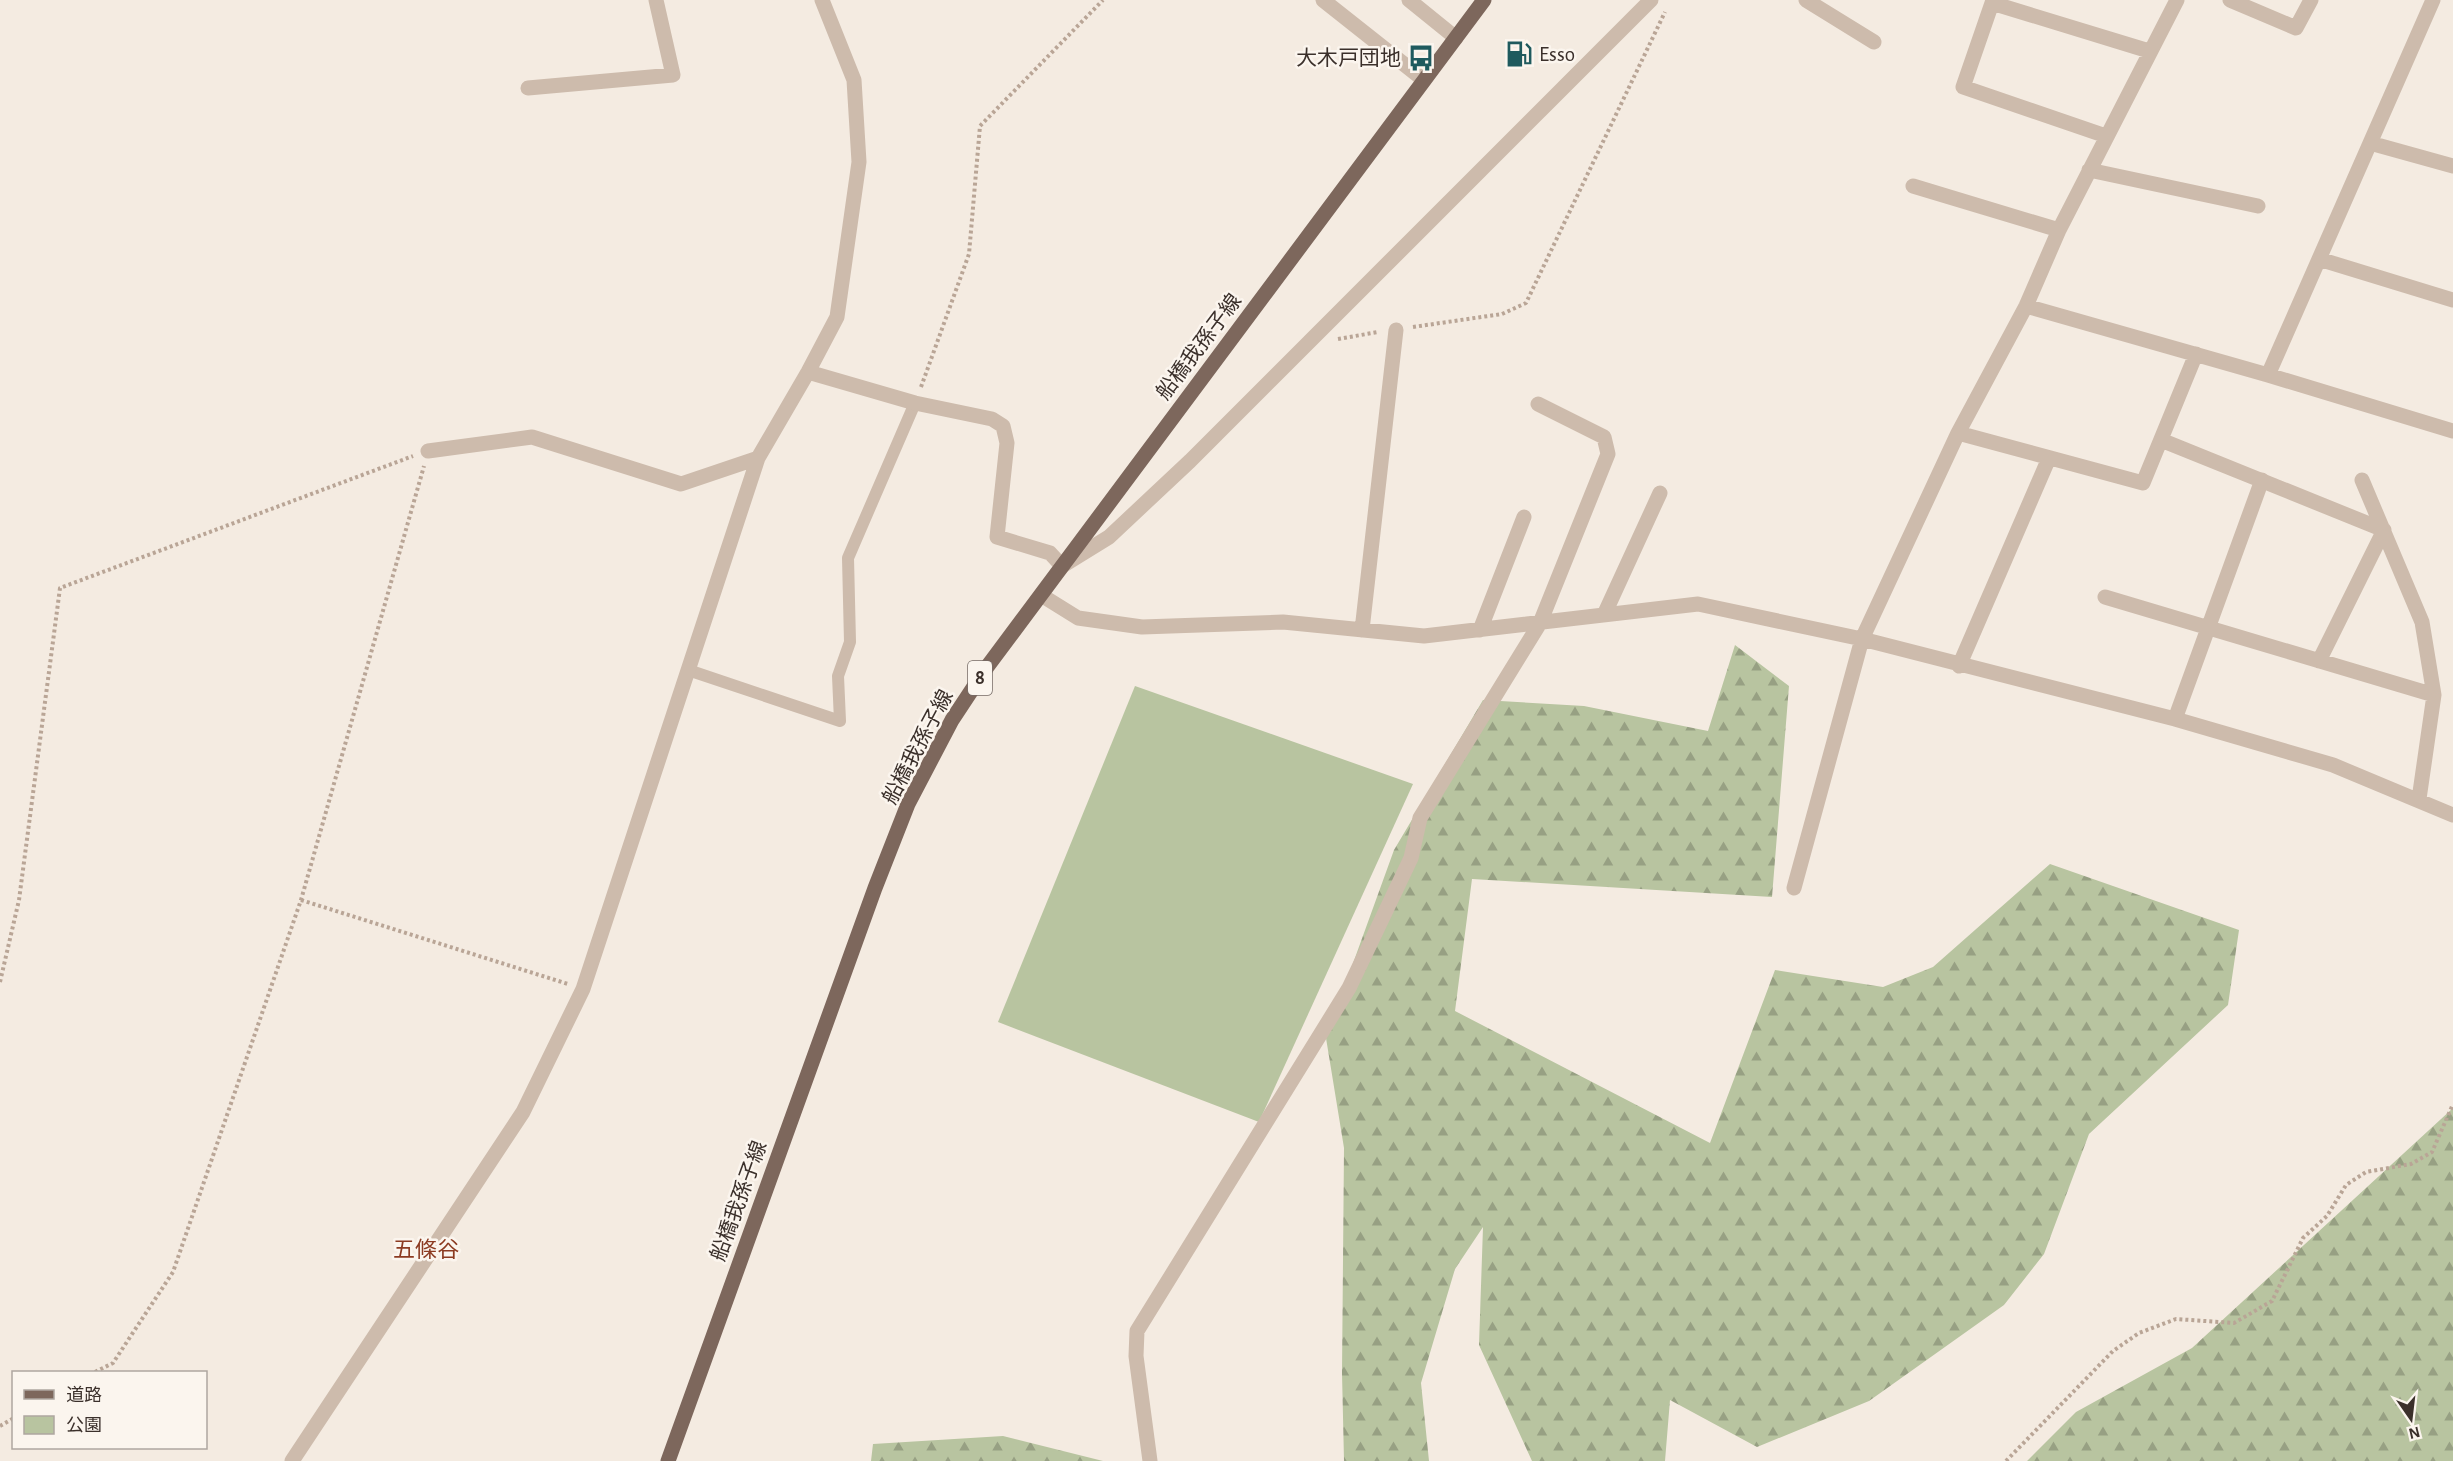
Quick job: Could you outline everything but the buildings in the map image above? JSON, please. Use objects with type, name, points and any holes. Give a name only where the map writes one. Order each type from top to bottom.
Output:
[{"type":"main road","name":"船橋我孫子線","points":[[668,1461],[837,988],[908,804],[952,720],[987,667],[1484,0]]},
{"type":"street","points":[[528,88],[673,75],[656,0]]},
{"type":"street","points":[[292,1461],[523,1112],[583,989],[758,458],[837,317],[859,162],[854,80],[822,0]]},
{"type":"street","points":[[1323,0],[1424,80]]},
{"type":"street","points":[[1409,0],[1456,38]]},
{"type":"street","points":[[808,372],[915,402],[992,419],[1003,426],[1007,443],[997,537],[1050,553],[1062,566],[1109,537],[1190,461],[1651,0]]},
{"type":"street","points":[[1806,0],[1874,42]]},
{"type":"street","points":[[1794,888],[1862,639],[1958,433],[2026,306],[2059,230],[2177,0]]},
{"type":"street","points":[[2230,0],[2295,28],[2311,0]]},
{"type":"street","points":[[2268,375],[2433,0]]},
{"type":"street","points":[[2106,136],[1963,87],[1992,3],[2149,51]]},
{"type":"street","points":[[2370,142],[2453,166]]},
{"type":"street","points":[[2089,170],[2258,206]]},
{"type":"street","points":[[1913,186],[2059,230]]},
{"type":"street","points":[[2319,259],[2453,300]]},
{"type":"street","points":[[2026,306],[2453,431]]},
{"type":"street","points":[[1362,630],[1396,330]]},
{"type":"street","points":[[1958,433],[2144,483],[2196,354]]},
{"type":"street","points":[[1150,1461],[1136,1356],[1137,1331],[1349,988],[1411,858],[1420,818],[1540,623],[1608,454],[1604,437],[1538,404]]},
{"type":"street","points":[[428,451],[532,437],[681,484],[758,458]]},
{"type":"street","points":[[2161,440],[2384,530]]},
{"type":"street","points":[[1959,666],[2049,458]]},
{"type":"street","points":[[2175,719],[2206,627],[2262,480]]},
{"type":"street","points":[[2362,480],[2422,622],[2434,695],[2419,799]]},
{"type":"street","points":[[1604,615],[1660,493]]},
{"type":"street","points":[[1480,630],[1524,517]]},
{"type":"street","points":[[2319,661],[2384,530]]},
{"type":"street","points":[[1041,595],[1078,618],[1142,627],[1283,622],[1424,636],[1698,604],[1862,639],[1959,666],[2175,719],[2333,765],[2453,815]]},
{"type":"street","points":[[2105,597],[2434,695]]},
{"type":"lane","points":[[688,670],[840,721],[838,676],[850,642],[848,558],[915,402]]},
{"type":"path","points":[[915,402],[969,254],[980,126],[1103,0]]},
{"type":"path","points":[[1308,343],[1502,314],[1526,303],[1666,10]]},
{"type":"path","points":[[97,1371],[113,1363],[173,1272],[301,900],[428,451]]},
{"type":"path","points":[[0,982],[19,900],[60,588],[428,451]]},
{"type":"path","points":[[301,900],[583,989]]},
{"type":"path","points":[[2006,1461],[2113,1352],[2139,1333],[2176,1319],[2234,1323],[2272,1301],[2303,1238],[2327,1216],[2346,1185],[2366,1172],[2411,1164],[2432,1152],[2453,1104]]},
{"type":"green space","points":[[1735,645],[1789,686],[1772,897],[1472,879],[1455,1011],[1710,1143],[1775,970],[1883,987],[1933,967],[2050,864],[2239,930],[2228,1005],[2089,1134],[2044,1254],[2004,1305],[1869,1401],[1757,1447],[1670,1400],[1665,1461],[1532,1461],[1479,1345],[1483,1227],[1455,1269],[1421,1383],[1429,1461],[1344,1461],[1342,1373],[1344,1148],[1326,1038],[1394,850],[1483,700],[1584,706],[1708,731]]},
{"type":"green space","points":[[1135,686],[1413,784],[1259,1122],[998,1022]]},
{"type":"green space","points":[[2453,1108],[2453,1461],[2027,1461],[2076,1412],[2192,1348]]},
{"type":"green space","points":[[1003,1436],[1103,1461],[871,1461],[873,1444]]},
{"type":"place","name":"Esso","points":[[1519,54]]},
{"type":"place","name":"大木戸団地","points":[[1421,58]]},
{"type":"district","name":"五條谷","points":[[426,1250]]}]
